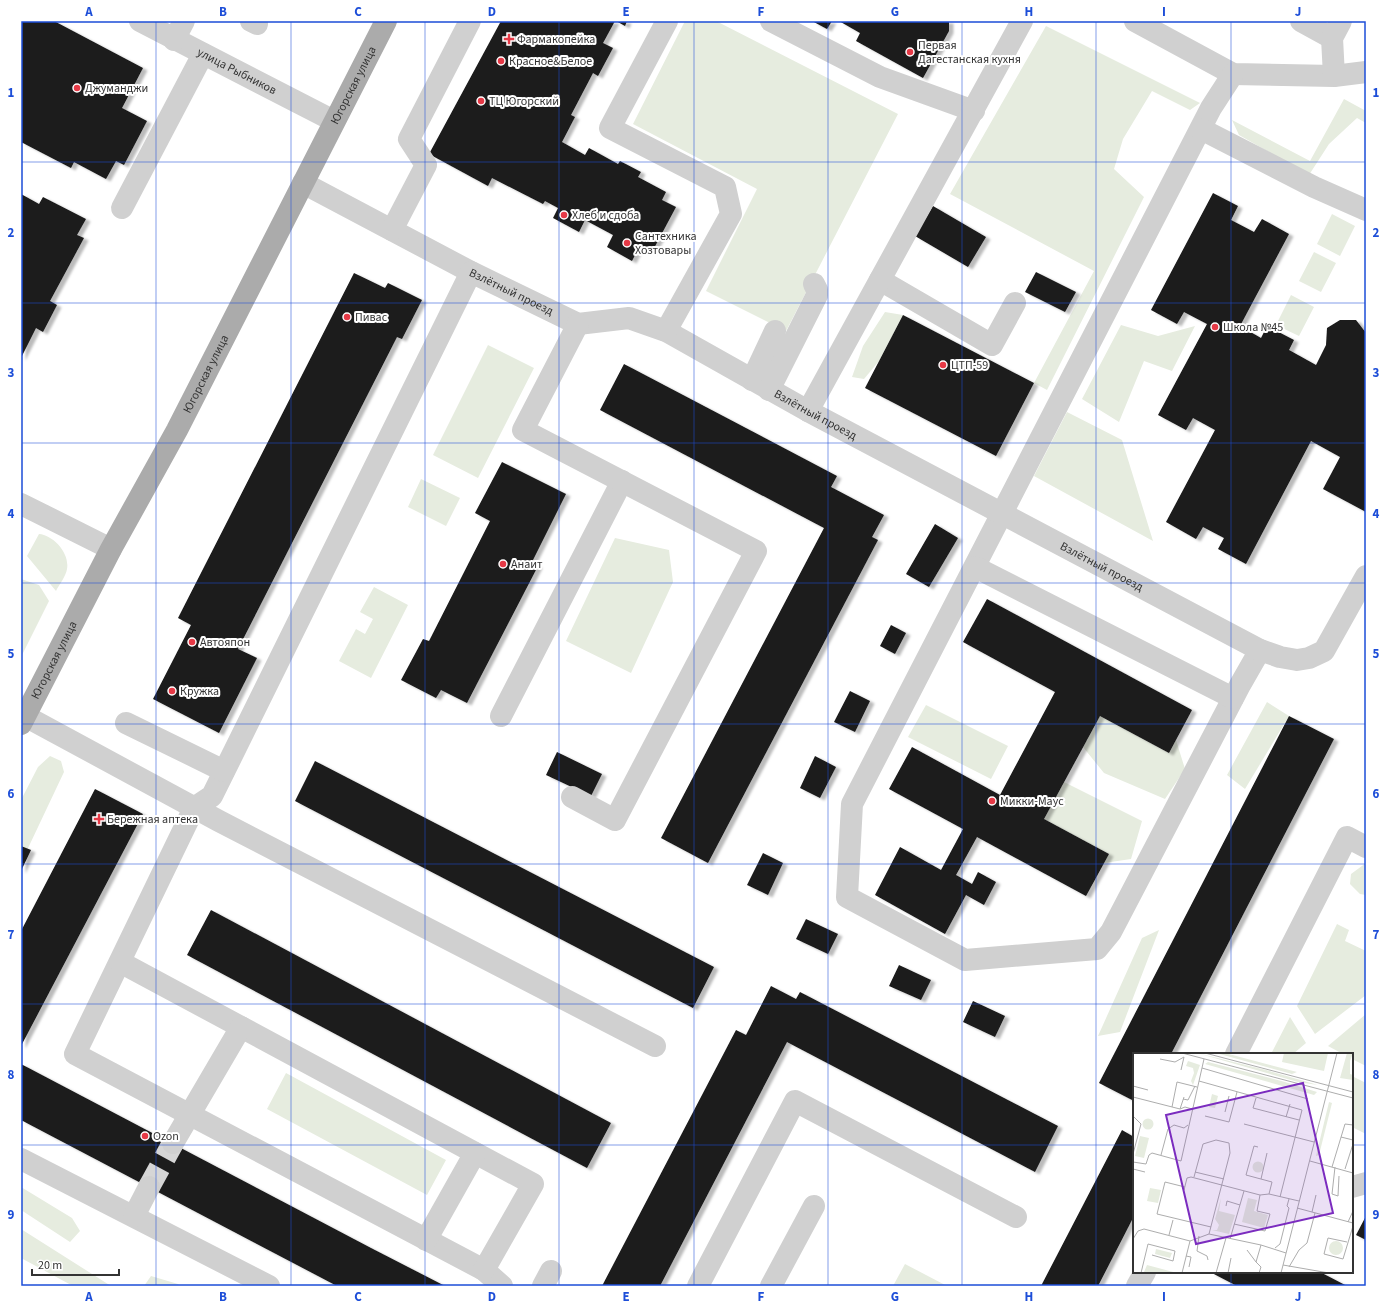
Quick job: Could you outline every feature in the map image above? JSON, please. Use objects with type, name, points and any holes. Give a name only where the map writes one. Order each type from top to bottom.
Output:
[{"type":"main road","name":"Югорская улица","points":[[23,720],[111,549],[177,430],[386,21]]},
{"type":"street","name":"улица Рыбников","points":[[140,21],[179,30],[202,54],[334,121]]},
{"type":"street","points":[[392,230],[426,165],[409,139],[470,21]]},
{"type":"street","points":[[666,331],[731,214],[725,187],[610,128],[667,21]]},
{"type":"street","points":[[771,21],[880,77],[974,111]]},
{"type":"street","points":[[808,411],[974,111],[1022,21]]},
{"type":"street","points":[[1135,21],[1233,74],[1334,76],[1366,72]]},
{"type":"street","points":[[1302,21],[1336,29],[1334,76]]},
{"type":"street","points":[[122,208],[202,54]]},
{"type":"street","points":[[1233,74],[1201,129],[852,804],[847,898],[965,960],[1097,949],[1111,932],[1233,698],[1260,650]]},
{"type":"street","points":[[1201,129],[1314,187],[1366,210]]},
{"type":"street","name":"Взлётный проезд","points":[[303,183],[471,272],[578,324],[629,318],[666,331],[808,411],[1260,650],[1280,657],[1297,660],[1310,658],[1328,645],[1366,577]]},
{"type":"street","points":[[471,272],[212,796],[194,808],[75,1054],[189,1116],[484,1270],[502,1286]]},
{"type":"street","points":[[880,280],[992,345],[1015,303]]},
{"type":"street","points":[[761,385],[817,295],[817,290],[814,284]]},
{"type":"street","points":[[572,797],[615,820],[756,551],[523,430],[578,324]]},
{"type":"street","points":[[761,385],[775,331]]},
{"type":"street","points":[[501,716],[622,481]]},
{"type":"street","points":[[21,504],[111,549]]},
{"type":"street","points":[[975,567],[1233,698]]},
{"type":"street","points":[[23,720],[655,1046]]},
{"type":"street","points":[[126,723],[224,771]]},
{"type":"street","points":[[1237,1053],[1347,837],[1366,847]]},
{"type":"street","points":[[120,962],[533,1184],[484,1270]]},
{"type":"street","points":[[173,1143],[241,1027]]},
{"type":"street","points":[[698,1286],[795,1101],[1016,1217]]},
{"type":"street","points":[[426,1240],[475,1153]]},
{"type":"street","points":[[21,1159],[268,1286]]},
{"type":"street","points":[[1353,1187],[1366,1183]]},
{"type":"street","points":[[134,1216],[149,1187]]},
{"type":"street","points":[[771,1286],[814,1206]]},
{"type":"street","points":[[1138,1286],[1144,1273]]},
{"type":"shaded area","points":[[685,21],[716,21],[898,114],[786,331],[706,291],[757,189],[633,124]]},
{"type":"shaded area","points":[[1046,26],[1200,103],[1190,110],[1152,91],[1123,139],[1114,169],[1144,197],[1047,390],[1034,383],[1094,271],[950,194]]},
{"type":"shaded area","points":[[1344,99],[1366,111],[1366,123],[1357,118],[1329,144],[1309,175],[1239,135],[1232,120],[1310,161]]},
{"type":"shaded area","points":[[1332,214],[1355,226],[1340,256],[1317,244]]},
{"type":"shaded area","points":[[1314,252],[1336,263],[1321,292],[1299,281]]},
{"type":"shaded area","points":[[1291,295],[1314,307],[1299,336],[1276,325]]},
{"type":"shaded area","points":[[885,312],[903,315],[879,361],[864,379],[852,377],[863,346]]},
{"type":"shaded area","points":[[1121,325],[1158,336],[1195,326],[1172,371],[1144,361],[1119,422],[1082,399]]},
{"type":"shaded area","points":[[488,345],[534,368],[478,478],[433,455]]},
{"type":"shaded area","points":[[1067,412],[1122,440],[1153,541],[1034,476]]},
{"type":"shaded area","points":[[421,479],[460,498],[446,526],[408,507]]},
{"type":"shaded area","points":[[39,534],[55,541],[66,557],[67,569],[56,591],[27,556]]},
{"type":"shaded area","points":[[615,538],[669,550],[673,582],[631,673],[566,641]]},
{"type":"shaded area","points":[[21,579],[39,585],[49,601],[21,657]]},
{"type":"shaded area","points":[[374,587],[408,605],[371,678],[339,661],[356,629],[365,634],[373,619],[360,612]]},
{"type":"shaded area","points":[[1267,702],[1289,716],[1245,789],[1227,775]]},
{"type":"shaded area","points":[[926,705],[1008,746],[991,779],[908,737]]},
{"type":"shaded area","points":[[1100,716],[1169,753],[1176,740],[1185,769],[1165,799],[1104,773],[1083,747]]},
{"type":"shaded area","points":[[50,756],[61,761],[64,772],[21,863],[21,800],[38,767]]},
{"type":"shaded area","points":[[1064,782],[1142,821],[1131,859],[1104,863],[1109,854],[1044,819]]},
{"type":"shaded area","points":[[1366,863],[1366,895],[1360,894],[1350,884],[1351,874]]},
{"type":"shaded area","points":[[1337,924],[1349,930],[1345,941],[1366,951],[1366,995],[1315,1034],[1297,1006]]},
{"type":"shaded area","points":[[1159,930],[1120,1032],[1098,1036],[1142,938]]},
{"type":"shaded area","points":[[1366,1014],[1366,1066],[1353,1060],[1353,1053],[1341,1053],[1328,1046]]},
{"type":"shaded area","points":[[1290,1017],[1306,1043],[1294,1053],[1272,1053]]},
{"type":"shaded area","points":[[286,1073],[446,1160],[427,1195],[267,1109]]},
{"type":"shaded area","points":[[1353,1076],[1366,1083],[1366,1134],[1353,1128]]},
{"type":"shaded area","points":[[21,1187],[72,1218],[80,1231],[70,1242],[21,1210]]},
{"type":"shaded area","points":[[21,1229],[111,1286],[73,1286],[21,1258]]},
{"type":"shaded area","points":[[905,1264],[947,1286],[893,1286]]},
{"type":"shaded area","points":[[151,1276],[178,1284],[180,1286],[144,1286]]},
{"type":"building","name":"Джуманджи","points":[[21,21],[54,21],[143,68],[122,108],[147,121],[124,165],[116,161],[106,179],[74,162],[71,168],[21,142]]},
{"type":"building","points":[[501,21],[615,21],[603,43],[613,48],[598,76],[593,73],[571,115],[575,117],[562,142],[585,155],[589,148],[618,164],[620,161],[641,172],[638,177],[666,192],[662,200],[676,207],[652,252],[640,245],[632,261],[607,247],[613,235],[585,220],[579,232],[553,218],[558,208],[545,201],[543,204],[492,178],[488,186],[429,154]]},
{"type":"building","points":[[616,21],[627,21],[625,26]]},
{"type":"building","points":[[812,21],[832,21],[827,29]]},
{"type":"building","name":"Первая Дагестанская кухня","points":[[839,21],[949,21],[949,31],[923,78],[856,41],[860,33]]},
{"type":"building","points":[[1213,193],[1238,206],[1231,220],[1254,232],[1262,219],[1289,234],[1240,326],[1261,338],[1267,326],[1294,340],[1289,350],[1316,365],[1326,345],[1327,328],[1340,320],[1356,320],[1366,333],[1366,512],[1323,489],[1340,457],[1311,441],[1246,564],[1218,549],[1224,538],[1203,527],[1196,539],[1166,522],[1215,430],[1193,418],[1186,430],[1158,415],[1207,324],[1184,312],[1177,324],[1151,310]]},
{"type":"building","points":[[21,194],[39,204],[43,197],[86,219],[77,235],[84,238],[50,301],[57,305],[43,332],[36,328],[21,358]]},
{"type":"building","points":[[933,206],[986,237],[968,267],[915,236]]},
{"type":"building","points":[[1036,272],[1076,292],[1065,312],[1025,292]]},
{"type":"building","points":[[354,273],[385,288],[388,283],[422,300],[402,339],[397,337],[238,649],[257,658],[219,733],[153,699],[191,625],[178,618]]},
{"type":"building","points":[[903,315],[1034,383],[996,456],[865,388]]},
{"type":"building","points":[[624,364],[837,476],[831,487],[884,515],[872,537],[878,540],[708,863],[661,838],[824,528],[600,410]]},
{"type":"building","points":[[502,462],[566,494],[532,562],[538,566],[467,703],[441,690],[436,698],[401,680],[423,639],[429,641],[490,521],[475,513]]},
{"type":"building","points":[[935,524],[958,538],[929,587],[906,574]]},
{"type":"building","points":[[987,599],[1192,710],[1169,753],[1100,716],[1044,819],[1109,854],[1086,896],[977,837],[956,875],[972,884],[978,872],[996,882],[984,905],[966,895],[945,934],[875,895],[900,847],[941,870],[963,829],[889,789],[912,747],[1000,795],[1055,692],[963,642]]},
{"type":"building","points":[[891,625],[906,633],[895,654],[880,646]]},
{"type":"building","points":[[850,691],[870,701],[855,732],[834,722]]},
{"type":"building","points":[[1289,716],[1334,739],[1172,1053],[1133,1053],[1133,1100],[1099,1083]]},
{"type":"building","points":[[557,752],[602,774],[591,796],[546,775]]},
{"type":"building","points":[[815,756],[836,767],[820,798],[800,788]]},
{"type":"building","points":[[315,761],[714,967],[693,1008],[295,801]]},
{"type":"building","points":[[95,789],[143,814],[21,1046],[21,931]]},
{"type":"building","points":[[21,846],[31,850],[21,871]]},
{"type":"building","points":[[763,853],[783,863],[768,895],[747,885]]},
{"type":"building","points":[[211,910],[611,1123],[587,1168],[187,955]]},
{"type":"building","points":[[806,919],[838,934],[828,954],[796,939]]},
{"type":"building","points":[[899,965],[931,980],[921,1000],[889,986]]},
{"type":"building","points":[[771,986],[796,999],[800,992],[1058,1126],[1035,1172],[787,1042],[660,1286],[602,1286],[736,1030],[746,1035]]},
{"type":"building","points":[[973,1001],[1005,1016],[995,1037],[963,1022]]},
{"type":"building","points":[[21,1064],[445,1286],[337,1286],[21,1120]]},
{"type":"building","points":[[1122,1130],[1133,1136],[1133,1218],[1098,1286],[1041,1286]]},
{"type":"building","points":[[1366,1216],[1366,1240],[1356,1235]]},
{"type":"building","points":[[1212,1273],[1322,1273],[1347,1286],[1237,1286]]},
{"type":"tunnel","points":[[149,1187],[173,1143]]},
{"type":"place","name":"Фармакопейка","points":[[509,39]]},
{"type":"place","name":"Первая Дагестанская кухня","points":[[910,52]]},
{"type":"place","name":"Красное&Белое","points":[[501,61]]},
{"type":"place","name":"Джуманджи","points":[[77,88]]},
{"type":"place","name":"ТЦ Югорский","points":[[481,101]]},
{"type":"place","name":"Хлеб и сдоба","points":[[564,215]]},
{"type":"place","name":"Сантехника Хозтовары","points":[[627,243]]},
{"type":"place","name":"Пивас","points":[[347,317]]},
{"type":"place","name":"Школа №45","points":[[1215,327]]},
{"type":"place","name":"ЦТП-59","points":[[943,365]]},
{"type":"place","name":"Анаит","points":[[503,564]]},
{"type":"place","name":"Автояпон","points":[[192,642]]},
{"type":"place","name":"Кружка","points":[[172,691]]},
{"type":"place","name":"Микки-Маус","points":[[992,801]]},
{"type":"place","name":"Бережная аптека","points":[[99,819]]},
{"type":"place","name":"Ozon","points":[[145,1136]]}]
